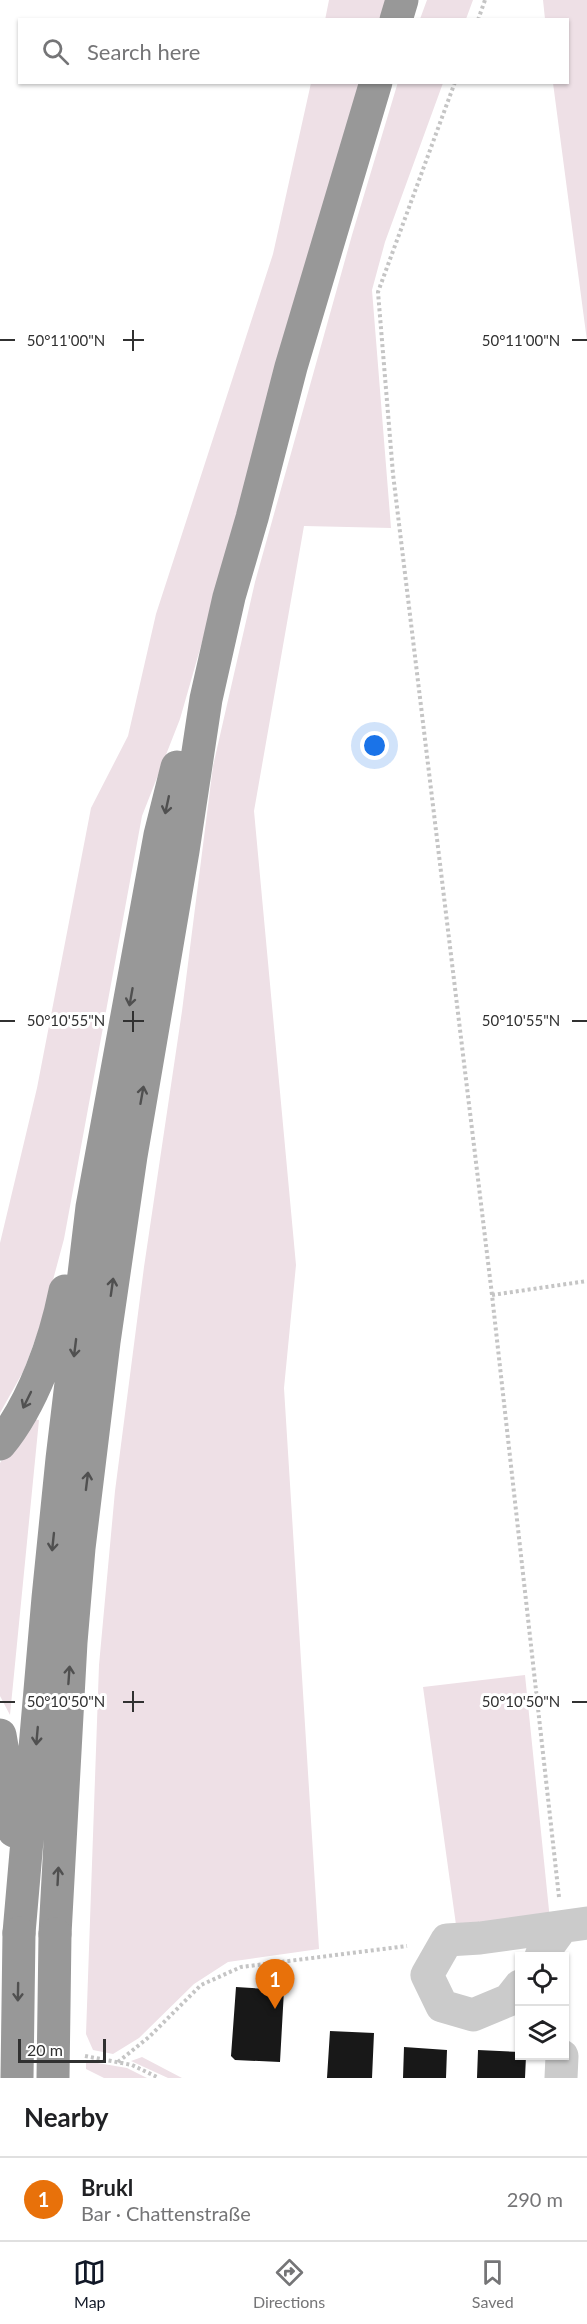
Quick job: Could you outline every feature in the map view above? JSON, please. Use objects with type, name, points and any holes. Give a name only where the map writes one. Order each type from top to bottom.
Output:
[{"type":"highway","points":[[397,18],[402,0]]},
{"type":"highway","points":[[53,2078],[55,1934],[72,1630],[79,1548],[104,1342],[131,1156],[206,699],[229,597],[291,368],[375,84]]},
{"type":"highway","points":[[16,2078],[19,1933],[48,1598],[92,1207],[169,796],[182,748],[206,699]]},
{"type":"highway","points":[[0,1444],[19,1416],[38,1378],[59,1321],[75,1244],[92,1207]]},
{"type":"highway","points":[[0,1735],[12,1805],[19,1933]]},
{"type":"street","points":[[515,1992],[510,2000],[473,2015],[442,2006],[427,1975],[447,1940],[571,1936]]},
{"type":"street","points":[[547,1952],[571,1936]]},
{"type":"street","points":[[561,2078],[562,2060]]},
{"type":"path","points":[[479,18],[485,0]]},
{"type":"path","points":[[454,84],[378,292],[393,474],[571,1936]]},
{"type":"path","points":[[492,1295],[587,1281]]},
{"type":"path","points":[[118,2062],[149,2037],[201,1985],[241,1967],[447,1940]]},
{"type":"shaded area","points":[[329,0],[388,0],[382,18],[325,18]]},
{"type":"shaded area","points":[[427,0],[473,0],[466,18],[420,18]]},
{"type":"shaded area","points":[[543,0],[587,0],[587,341],[553,84],[569,84],[569,18],[545,18]]},
{"type":"shaded area","points":[[311,84],[362,84],[180,719],[142,816],[64,1239],[42,1321],[24,1370],[0,1413],[0,1243],[37,1088],[91,808],[128,736],[156,614],[273,254]]},
{"type":"shaded area","points":[[397,84],[443,84],[385,242],[372,290],[391,528],[304,526],[254,811],[296,1265],[284,1388],[319,1949],[228,1962],[194,1984],[139,2038],[113,2054],[93,2050],[86,2034],[99,1665],[115,1491],[144,1267],[182,1011],[213,766],[255,582],[352,235]]},
{"type":"shaded area","points":[[30,1419],[39,1420],[10,1715],[0,1696],[0,1463]]},
{"type":"shaded area","points":[[525,1675],[550,1920],[457,1932],[423,1687]]},
{"type":"shaded area","points":[[142,2057],[182,2078],[168,2078],[131,2061]]},
{"type":"shaded area","points":[[86,2061],[127,2068],[147,2078],[104,2078],[86,2069]]},
{"type":"building","points":[[236,1987],[284,1990],[280,2062],[235,2060],[231,2056]]},
{"type":"building","points":[[330,2031],[374,2033],[372,2078],[327,2078]]},
{"type":"building","points":[[404,2047],[447,2050],[446,2078],[403,2078]]},
{"type":"building","points":[[478,2050],[515,2052],[515,2060],[526,2060],[525,2078],[477,2078]]},
{"type":"place","name":"Brukl","points":[[275,2009]]}]
